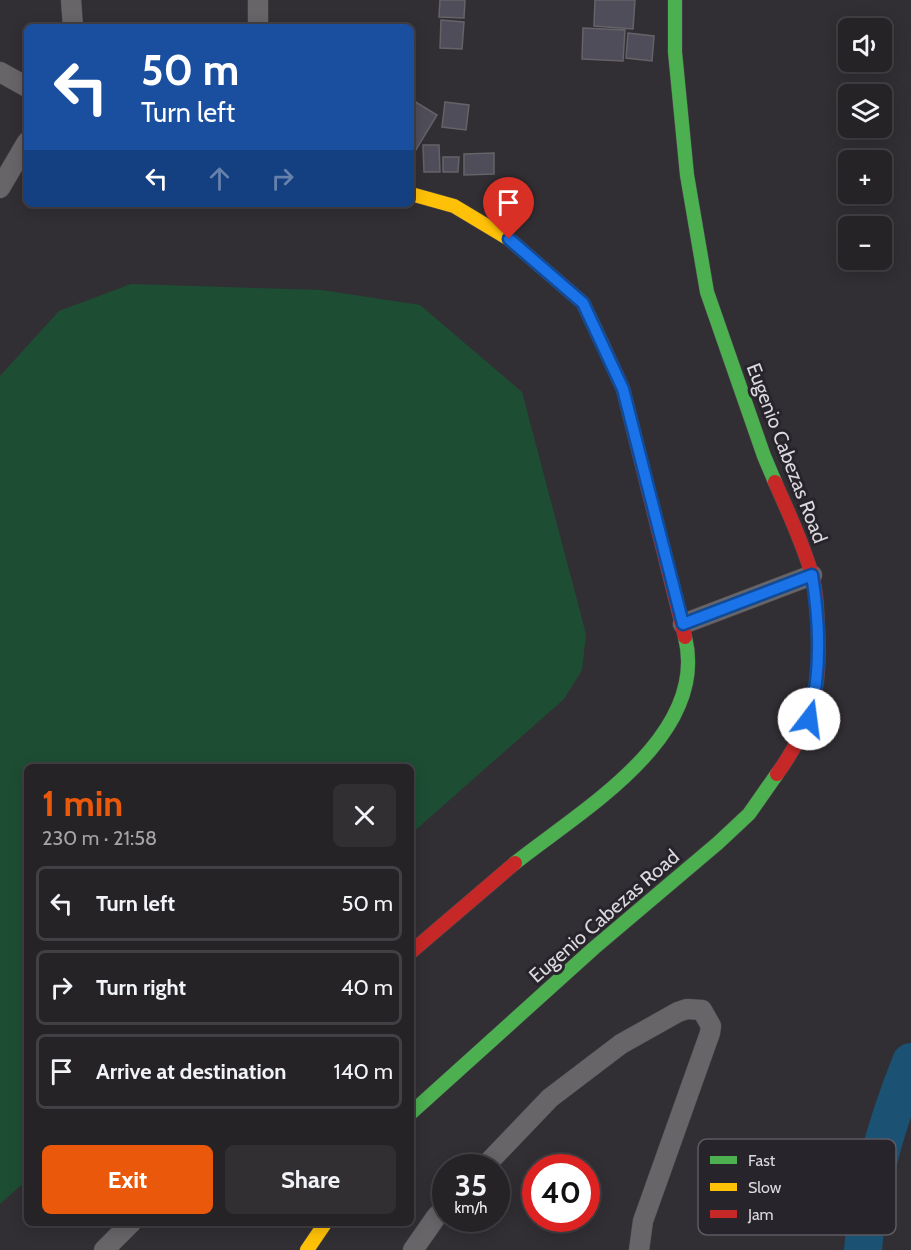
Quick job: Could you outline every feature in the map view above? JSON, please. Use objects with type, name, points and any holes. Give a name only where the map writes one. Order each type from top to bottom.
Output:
[{"type":"street","points":[[71,0],[73,24]]},
{"type":"street","points":[[258,0],[258,24]]},
{"type":"street","name":"Eugenio Cabezas Road","points":[[414,1110],[594,948],[749,814],[792,753],[809,719],[816,695],[819,673],[817,604],[812,575],[802,544],[764,456],[707,292],[687,175],[675,52],[675,0]]},
{"type":"street","points":[[0,72],[24,85]]},
{"type":"street","points":[[0,188],[24,147]]},
{"type":"street","points":[[414,196],[454,206],[509,239],[583,303],[623,389],[689,654],[686,680],[678,707],[646,756],[471,898],[414,949]]},
{"type":"street","points":[[683,624],[812,575]]},
{"type":"street","points":[[496,1154],[550,1098],[621,1044],[678,1012],[687,1009],[702,1010],[711,1026],[710,1033],[642,1221],[639,1250]]},
{"type":"street","points":[[413,1250],[432,1223]]},
{"type":"street","points":[[104,1250],[128,1226]]},
{"type":"street","points":[[307,1250],[323,1226]]},
{"type":"green space","points":[[131,284],[321,290],[420,305],[522,392],[586,634],[582,670],[564,699],[414,831],[414,764],[24,764],[24,1183],[0,1204],[0,376],[59,311]]},
{"type":"building","points":[[440,0],[465,0],[464,18],[439,17]]},
{"type":"building","points":[[595,0],[635,0],[633,29],[594,26]]},
{"type":"building","points":[[441,20],[464,22],[462,49],[440,48]]},
{"type":"building","points":[[583,28],[625,30],[623,61],[582,59]]},
{"type":"building","points":[[628,33],[654,36],[652,61],[626,58]]},
{"type":"building","points":[[414,101],[437,115],[414,153]]},
{"type":"building","points":[[445,102],[469,105],[466,130],[442,127]]},
{"type":"building","points":[[423,145],[439,145],[440,172],[424,172]]},
{"type":"building","points":[[494,153],[494,174],[464,175],[464,154]]},
{"type":"building","points":[[443,157],[459,157],[458,172],[443,172]]},
{"type":"waterway","points":[[885,1139],[911,1062]]},
{"type":"waterway","points":[[863,1250],[865,1235]]},
{"type":"traffic: fast","points":[[675,0],[675,52],[687,175],[707,292],[775,482]]},
{"type":"traffic: fast","points":[[515,863],[604,795],[634,768],[659,739],[678,707],[688,673],[685,637]]},
{"type":"traffic: fast","points":[[414,1110],[594,948],[718,843],[749,814],[777,774]]},
{"type":"traffic: slow","points":[[414,195],[454,206],[509,239],[583,303],[606,352]]},
{"type":"traffic: slow","points":[[307,1250],[323,1226]]},
{"type":"traffic: jam","points":[[606,352],[623,389],[685,637]]},
{"type":"traffic: jam","points":[[775,482],[799,538],[813,580],[819,653],[812,707],[799,740],[777,774]]},
{"type":"traffic: jam","points":[[414,949],[515,863]]},
{"type":"route","points":[[509,239],[583,303],[623,389],[683,624],[812,575],[817,604],[819,673],[809,719]]}]
